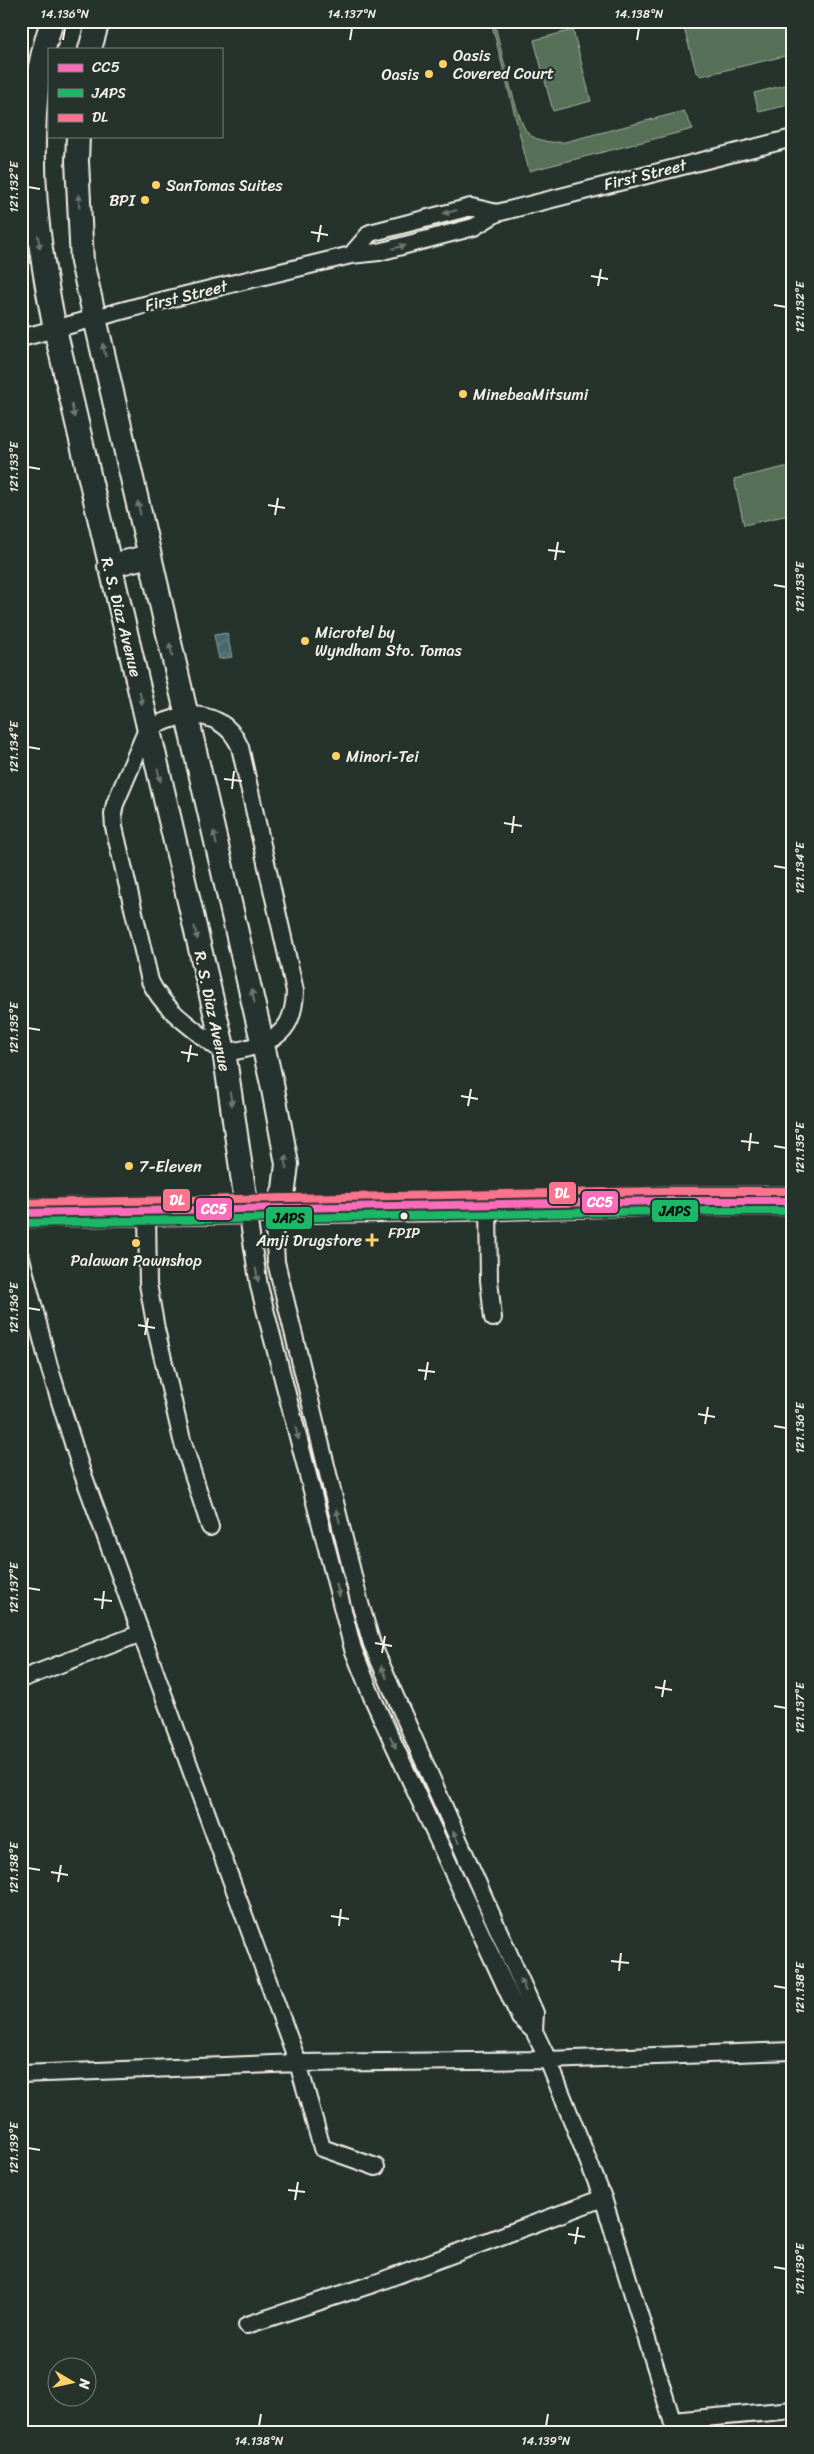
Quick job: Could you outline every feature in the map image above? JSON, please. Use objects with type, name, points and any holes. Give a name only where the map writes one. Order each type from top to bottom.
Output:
[{"type":"highway","points":[[21,1213],[488,1206],[664,1201],[793,1201]]},
{"type":"street","name":"R. S. Diaz Avenue","points":[[52,21],[39,71],[32,162],[37,230],[55,329],[224,1051],[247,1210]]},
{"type":"street","points":[[90,48],[98,21]]},
{"type":"street","points":[[78,138],[77,162],[82,262],[185,715],[264,1044],[287,1164],[284,1190],[277,1209],[274,1228],[276,1262],[359,1600],[372,1644],[535,2013],[534,2031]]},
{"type":"street","name":"First Street","points":[[21,338],[351,255],[379,252],[474,227],[497,213],[793,138]]},
{"type":"street","points":[[109,566],[149,556]]},
{"type":"street","points":[[185,715],[209,718],[230,728],[236,737],[244,762],[295,991],[294,1009],[289,1021],[278,1036],[264,1044],[235,1052],[224,1051],[184,1021],[156,995],[150,982],[114,827],[115,804],[148,727],[185,715]]},
{"type":"street","points":[[488,1206],[489,1280],[493,1318]]},
{"type":"street","points":[[247,1210],[259,1286],[353,1649],[373,1699],[520,2018],[534,2031],[548,2060],[603,2198],[674,2427],[793,2410]]},
{"type":"street","points":[[147,1211],[148,1284],[156,1329],[182,1440],[210,1527]]},
{"type":"street","points":[[21,1258],[49,1366],[70,1437],[139,1634],[298,2063],[322,2148],[376,2167]]},
{"type":"street","points":[[21,1679],[139,1634]]},
{"type":"street","points":[[21,2074],[298,2063],[548,2060],[793,2051]]},
{"type":"street","points":[[247,2325],[373,2284],[603,2198]]},
{"type":"green space","points":[[491,21],[494,21],[519,114],[528,133],[532,136],[550,142],[565,142],[684,111],[693,129],[529,171]]},
{"type":"green space","points":[[682,21],[793,21],[793,54],[701,76],[696,71]]},
{"type":"green space","points":[[573,30],[591,101],[553,111],[534,40]]},
{"type":"green space","points":[[793,83],[793,104],[759,112],[754,93]]},
{"type":"green space","points":[[793,465],[793,514],[744,525],[734,479]]},
{"type":"water","points":[[227,633],[232,657],[219,659],[214,635]]},
{"type":"transit line","name":"DL","points":[[21,1203],[664,1191],[793,1191]]},
{"type":"transit line","name":"CC5","points":[[21,1213],[664,1201],[793,1201]]},
{"type":"transit line","name":"JAPS","points":[[21,1223],[664,1211],[793,1211]]},
{"type":"place","name":"Oasis Covered Court","points":[[443,64]]},
{"type":"place","name":"Oasis","points":[[429,74]]},
{"type":"place","name":"SanTomas Suites","points":[[156,185]]},
{"type":"place","name":"BPI","points":[[145,200]]},
{"type":"place","name":"MinebeaMitsumi","points":[[463,394]]},
{"type":"place","name":"Microtel by Wyndham Sto. Tomas","points":[[305,641]]},
{"type":"place","name":"Minori-Tei","points":[[336,756]]},
{"type":"place","name":"7-Eleven","points":[[129,1166]]},
{"type":"place","name":"FPIP","points":[[404,1216]]},
{"type":"place","name":"Amji Drugstore","points":[[372,1240]]},
{"type":"place","name":"Palawan Pawnshop","points":[[136,1243]]}]
